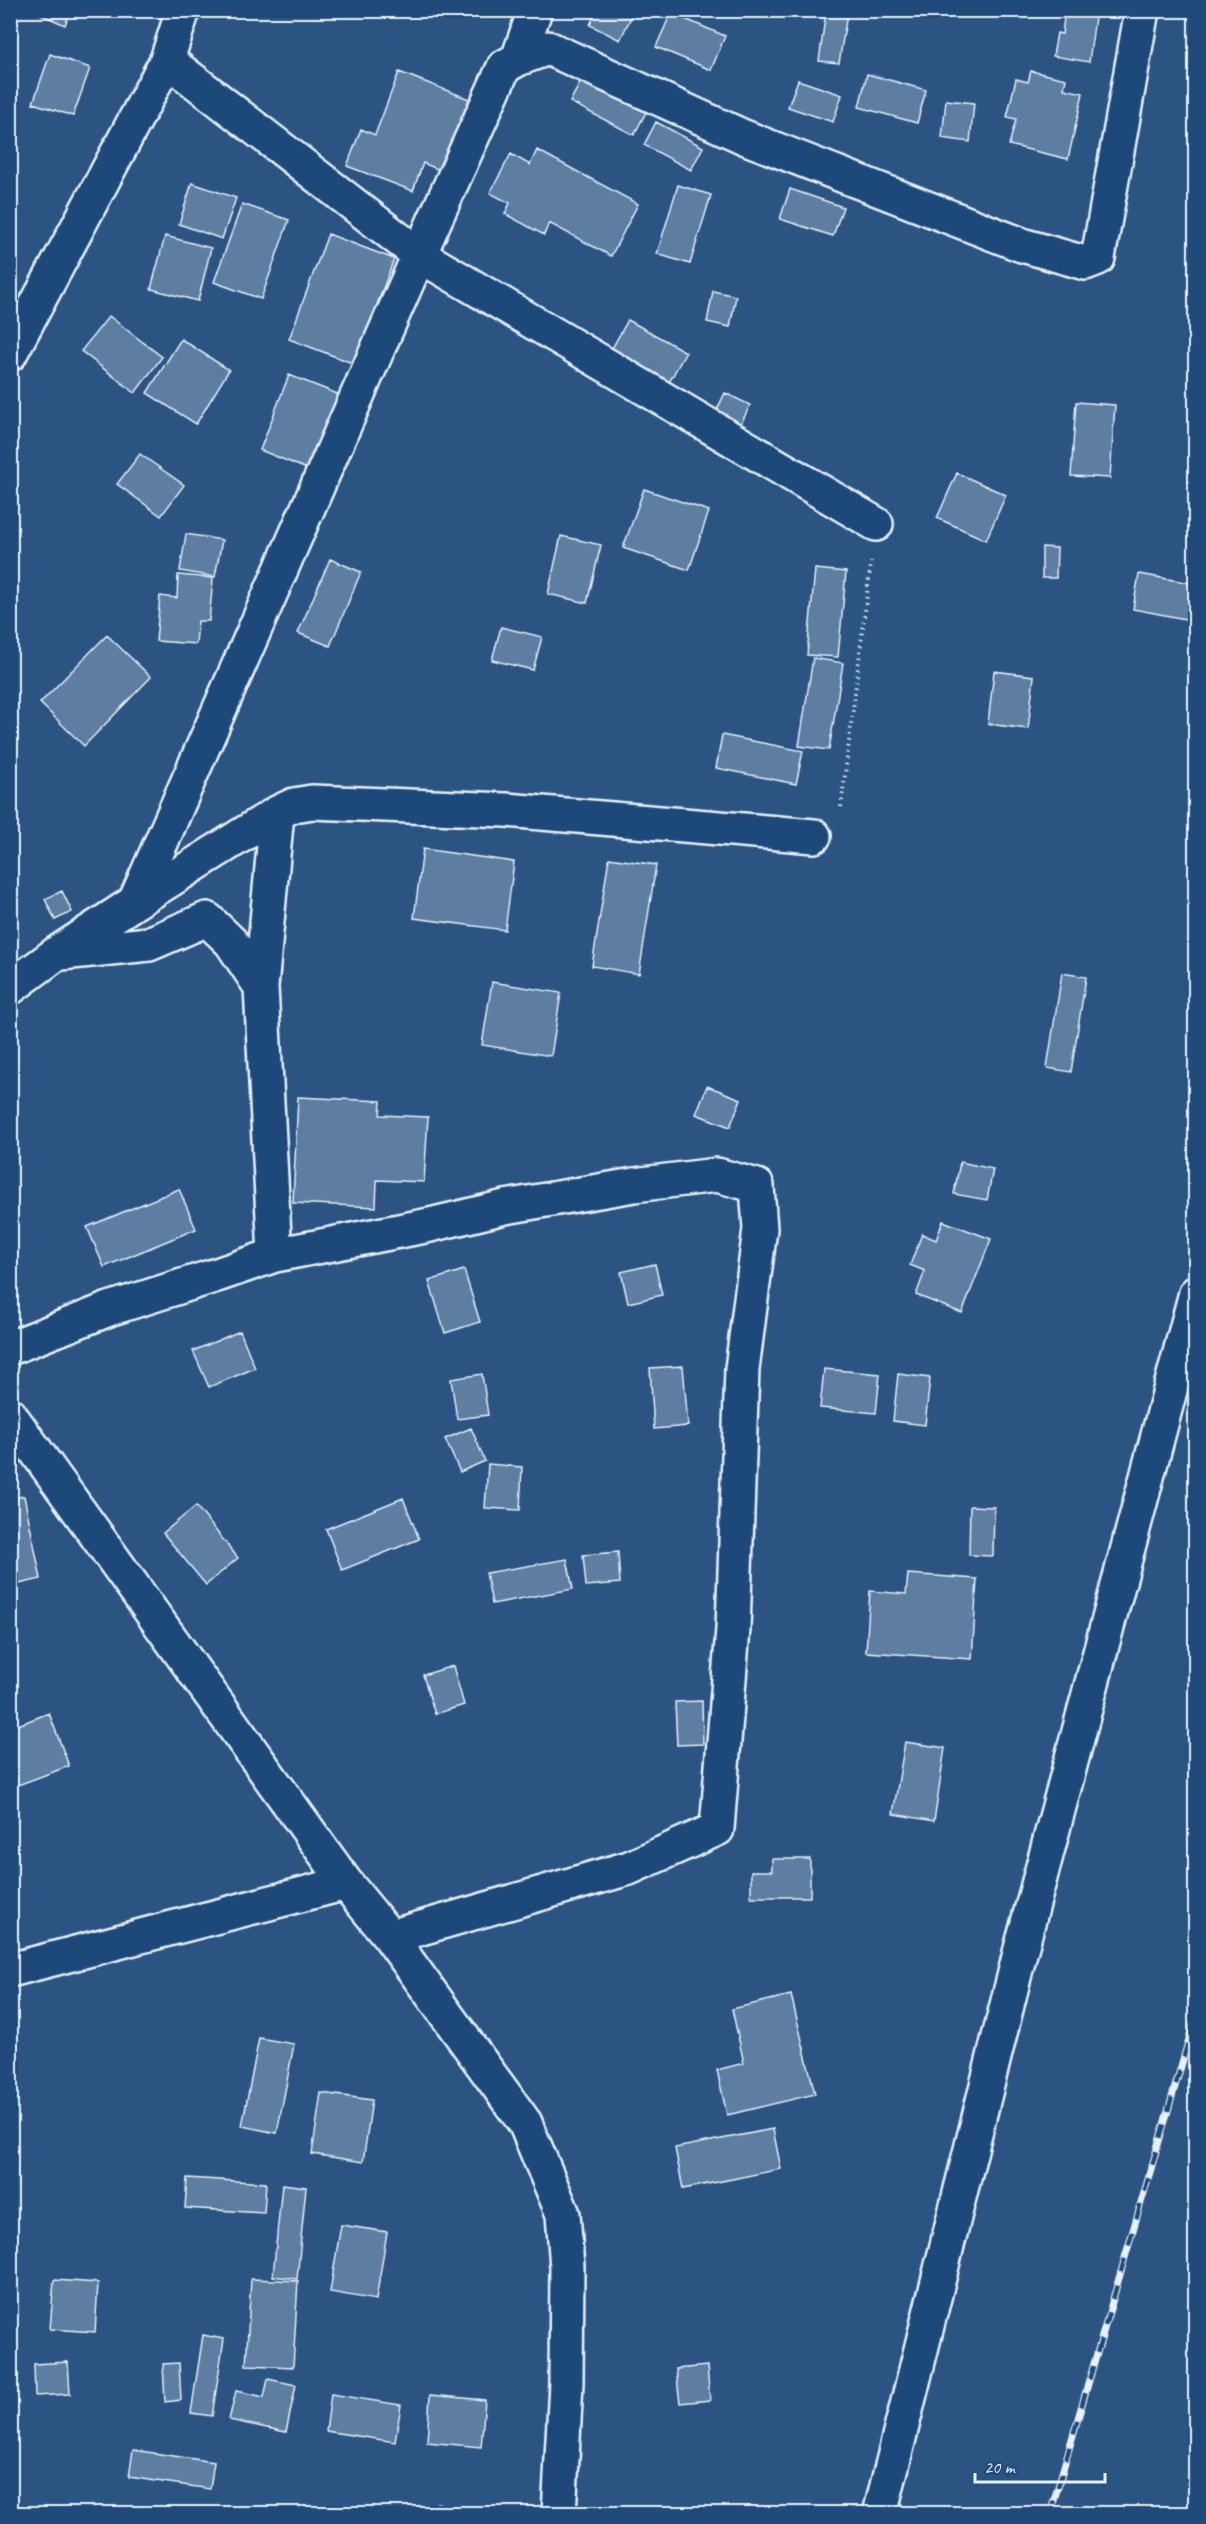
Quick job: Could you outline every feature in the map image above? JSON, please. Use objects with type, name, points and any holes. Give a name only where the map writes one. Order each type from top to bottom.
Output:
[{"type":"street","points":[[10,354],[167,60],[183,10]]},
{"type":"street","points":[[518,59],[535,10]]},
{"type":"street","points":[[135,902],[504,67],[548,48],[744,137],[1022,244],[1085,263],[1098,258],[1142,10]]},
{"type":"street","points":[[167,60],[419,255],[876,524]]},
{"type":"street","points":[[10,988],[57,953],[135,902],[277,813],[294,805],[312,802],[506,810],[814,836]]},
{"type":"street","points":[[275,1255],[261,987],[277,813]]},
{"type":"street","points":[[57,953],[148,944],[207,920],[231,942],[261,987]]},
{"type":"street","points":[[10,1348],[109,1309],[275,1255],[430,1226],[505,1207],[634,1185],[717,1175],[757,1186],[760,1229],[742,1369],[733,1629],[717,1829],[629,1868],[390,1936]]},
{"type":"street","points":[[880,2514],[1022,1949],[1196,1293]]},
{"type":"street","points":[[10,1415],[346,1883],[390,1936],[525,2123],[563,2214],[567,2267],[566,2383],[560,2514]]},
{"type":"street","points":[[10,1970],[346,1883]]},
{"type":"path","points":[[814,836],[838,831],[876,524]]},
{"type":"building","points":[[31,10],[71,10],[65,25]]},
{"type":"building","points":[[597,10],[634,11],[620,40],[590,25]]},
{"type":"building","points":[[1065,10],[1096,10],[1089,62],[1053,56],[1057,33],[1062,34]]},
{"type":"building","points":[[826,11],[847,14],[839,63],[819,61]]},
{"type":"building","points":[[671,13],[725,36],[711,70],[656,47]]},
{"type":"building","points":[[50,54],[90,68],[73,116],[33,103]]},
{"type":"building","points":[[1031,71],[1066,79],[1064,89],[1083,93],[1068,159],[1009,145],[1016,119],[1007,117],[1016,79],[1028,82]]},
{"type":"building","points":[[399,72],[469,99],[442,171],[423,163],[413,191],[347,166],[361,129],[375,135]]},
{"type":"building","points":[[867,74],[926,90],[917,123],[859,107]]},
{"type":"building","points":[[583,77],[647,110],[634,135],[570,102]]},
{"type":"building","points":[[798,80],[842,95],[833,122],[788,107]]},
{"type":"building","points":[[946,100],[974,103],[970,142],[942,138]]},
{"type":"building","points":[[656,122],[703,147],[691,170],[644,145]]},
{"type":"building","points":[[537,150],[638,204],[611,256],[549,223],[544,235],[505,214],[510,203],[490,193],[511,154],[530,165]]},
{"type":"building","points":[[192,183],[236,198],[222,239],[179,224]]},
{"type":"building","points":[[678,185],[711,195],[690,264],[657,254]]},
{"type":"building","points":[[790,189],[843,207],[833,236],[780,219]]},
{"type":"building","points":[[242,204],[289,220],[261,299],[214,282]]},
{"type":"building","points":[[328,234],[394,259],[355,364],[289,339]]},
{"type":"building","points":[[165,236],[211,248],[198,301],[151,289]]},
{"type":"building","points":[[713,291],[736,296],[730,327],[707,322]]},
{"type":"building","points":[[109,316],[162,357],[135,393],[81,351]]},
{"type":"building","points":[[628,320],[686,352],[668,384],[610,352]]},
{"type":"building","points":[[181,339],[229,370],[196,424],[147,393]]},
{"type":"building","points":[[289,375],[340,395],[312,471],[260,450]]},
{"type":"building","points":[[725,393],[750,405],[739,428],[714,416]]},
{"type":"building","points":[[1076,402],[1115,405],[1110,478],[1071,476]]},
{"type":"building","points":[[140,454],[184,485],[161,516],[117,484]]},
{"type":"building","points":[[957,473],[1006,495],[986,540],[937,518]]},
{"type":"building","points":[[644,489],[709,511],[689,570],[623,548]]},
{"type":"building","points":[[186,534],[222,540],[215,577],[180,571]]},
{"type":"building","points":[[561,536],[601,545],[587,603],[548,594]]},
{"type":"building","points":[[1042,547],[1057,548],[1056,578],[1042,578]]},
{"type":"building","points":[[330,559],[361,572],[330,646],[298,633]]},
{"type":"building","points":[[815,569],[846,572],[838,657],[807,655]]},
{"type":"building","points":[[1139,574],[1196,584],[1196,621],[1133,609]]},
{"type":"building","points":[[178,575],[213,578],[209,621],[198,621],[196,644],[156,641],[160,596],[177,598]]},
{"type":"building","points":[[501,627],[542,637],[533,670],[492,660]]},
{"type":"building","points":[[107,635],[151,677],[84,746],[40,703]]},
{"type":"building","points":[[813,658],[843,663],[829,750],[799,746]]},
{"type":"building","points":[[994,671],[1034,676],[1028,729],[988,724]]},
{"type":"building","points":[[722,735],[803,751],[796,784],[716,768]]},
{"type":"building","points":[[423,849],[514,862],[505,930],[414,918]]},
{"type":"building","points":[[609,858],[656,865],[639,974],[592,966]]},
{"type":"building","points":[[62,891],[72,912],[55,920],[45,899]]},
{"type":"building","points":[[1062,973],[1086,977],[1071,1072],[1047,1068]]},
{"type":"building","points":[[492,982],[561,993],[551,1056],[482,1045]]},
{"type":"building","points":[[707,1086],[741,1099],[730,1127],[696,1114]]},
{"type":"building","points":[[298,1097],[381,1101],[380,1115],[428,1117],[424,1182],[377,1180],[376,1207],[293,1203]]},
{"type":"building","points":[[960,1162],[993,1169],[987,1200],[954,1194]]},
{"type":"building","points":[[179,1189],[196,1229],[104,1267],[87,1227]]},
{"type":"building","points":[[943,1221],[991,1239],[962,1313],[916,1295],[925,1271],[910,1265],[922,1234],[936,1240]]},
{"type":"building","points":[[655,1264],[662,1295],[628,1303],[621,1272]]},
{"type":"building","points":[[464,1270],[480,1322],[445,1333],[429,1281]]},
{"type":"building","points":[[240,1331],[255,1368],[209,1387],[193,1351]]},
{"type":"building","points":[[683,1366],[688,1426],[654,1429],[650,1368]]},
{"type":"building","points":[[824,1369],[880,1374],[876,1413],[820,1408]]},
{"type":"building","points":[[482,1374],[488,1415],[457,1419],[451,1379]]},
{"type":"building","points":[[898,1374],[930,1378],[925,1425],[893,1421]]},
{"type":"building","points":[[471,1428],[485,1461],[460,1472],[445,1439]]},
{"type":"building","points":[[488,1464],[522,1467],[520,1510],[485,1508]]},
{"type":"building","points":[[24,1496],[41,1579],[10,1586],[10,1498]]},
{"type":"building","points":[[403,1498],[419,1539],[342,1570],[326,1529]]},
{"type":"building","points":[[196,1506],[238,1558],[206,1585],[163,1533]]},
{"type":"building","points":[[970,1506],[994,1507],[993,1556],[969,1555]]},
{"type":"building","points":[[618,1552],[620,1583],[586,1586],[583,1555]]},
{"type":"building","points":[[567,1559],[573,1589],[492,1604],[486,1573]]},
{"type":"building","points":[[908,1574],[977,1579],[972,1659],[866,1652],[870,1591],[906,1594]]},
{"type":"building","points":[[453,1666],[464,1705],[435,1714],[423,1675]]},
{"type":"building","points":[[702,1701],[703,1744],[677,1745],[675,1702]]},
{"type":"building","points":[[49,1713],[69,1766],[10,1788],[10,1728]]},
{"type":"building","points":[[905,1742],[945,1748],[934,1821],[893,1814]]},
{"type":"building","points":[[772,1859],[810,1859],[810,1897],[751,1897],[751,1871],[772,1871]]},
{"type":"building","points":[[791,1995],[815,2094],[727,2115],[717,2070],[744,2063],[732,2009]]},
{"type":"building","points":[[259,2038],[294,2044],[277,2133],[242,2126]]},
{"type":"building","points":[[321,2093],[372,2100],[363,2162],[312,2154]]},
{"type":"building","points":[[773,2129],[781,2169],[683,2189],[675,2148]]},
{"type":"building","points":[[187,2178],[266,2183],[264,2213],[185,2208]]},
{"type":"building","points":[[282,2184],[306,2187],[297,2279],[273,2276]]},
{"type":"building","points":[[341,2225],[387,2232],[376,2300],[330,2292]]},
{"type":"building","points":[[251,2279],[298,2281],[293,2367],[246,2365]]},
{"type":"building","points":[[54,2280],[98,2283],[95,2332],[50,2329]]},
{"type":"building","points":[[203,2335],[224,2339],[212,2416],[191,2413]]},
{"type":"building","points":[[68,2362],[70,2394],[35,2396],[34,2364]]},
{"type":"building","points":[[179,2363],[181,2400],[165,2402],[163,2364]]},
{"type":"building","points":[[707,2366],[710,2400],[680,2403],[676,2369]]},
{"type":"building","points":[[268,2379],[296,2385],[286,2432],[229,2420],[236,2391],[264,2397]]},
{"type":"building","points":[[331,2394],[401,2405],[395,2442],[326,2431]]},
{"type":"building","points":[[430,2395],[485,2400],[481,2447],[427,2442]]},
{"type":"building","points":[[133,2450],[214,2462],[210,2489],[129,2477]]},
{"type":"building","points":[[437,2503],[471,2513],[471,2514],[434,2514]]},
{"type":"railway","points":[[1050,2514],[1196,2015]]}]
